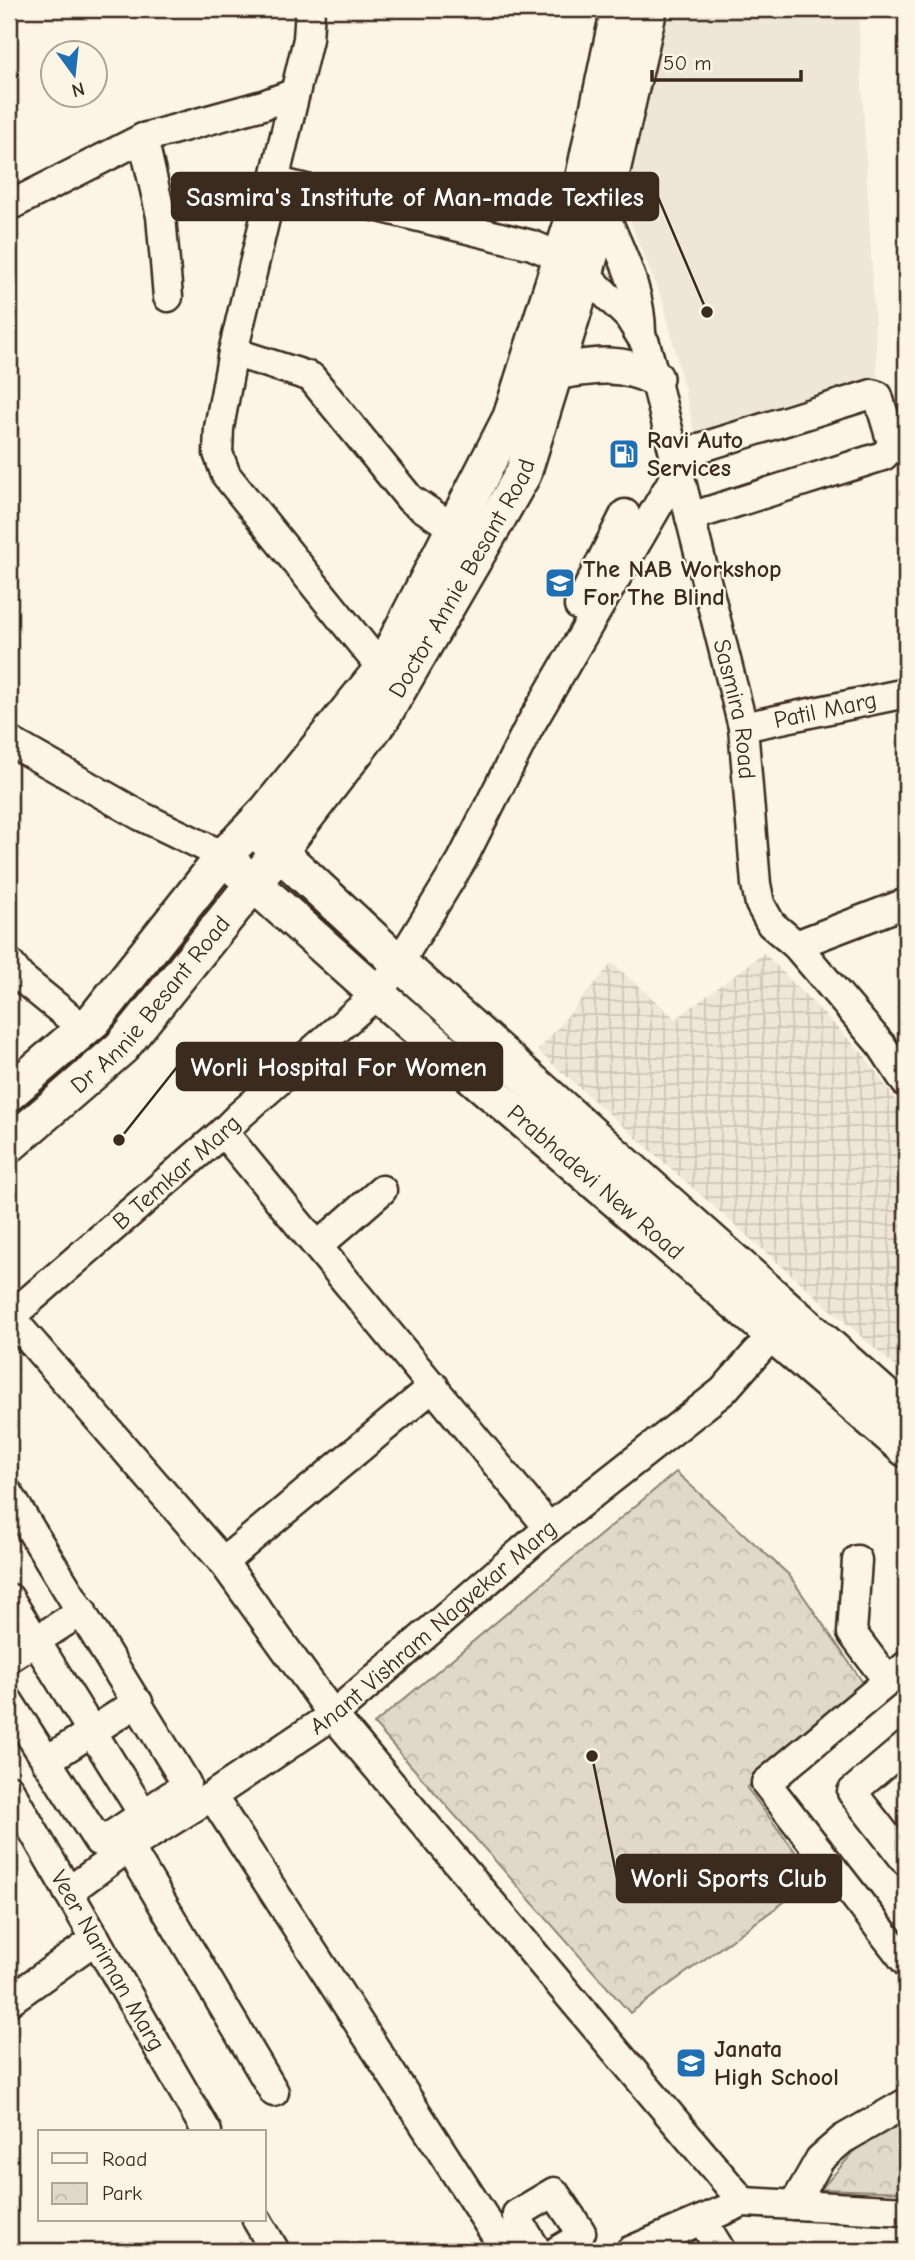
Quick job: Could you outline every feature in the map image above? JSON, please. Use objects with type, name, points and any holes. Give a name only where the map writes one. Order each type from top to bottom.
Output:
[{"type":"main road","points":[[574,266],[578,204],[619,9]]},
{"type":"main road","points":[[574,266],[603,210],[649,9]]},
{"type":"main road","name":"Doctor Annie Besant Road","points":[[278,853],[383,716],[523,474],[554,372],[574,266]]},
{"type":"main road","name":"Doctor Annie Besant Road","points":[[253,827],[382,669],[511,417],[574,266]]},
{"type":"main road","points":[[554,372],[614,365],[638,369],[655,378]]},
{"type":"main road","name":"Prabhadevi New Road","points":[[253,827],[278,853],[400,963],[906,1415]]},
{"type":"main road","name":"Dr Annie Besant Road","points":[[9,1093],[104,1009],[224,856],[253,827]]},
{"type":"main road","name":"Dr Annie Besant Road","points":[[9,1145],[121,1048],[278,853]]},
{"type":"main road","name":"Prabhadevi New Road","points":[[224,856],[253,885],[377,994],[906,1449]]},
{"type":"street","points":[[310,9],[308,39],[233,352],[219,428],[218,453],[226,475],[382,669]]},
{"type":"street","points":[[9,206],[143,138],[263,105],[295,93]]},
{"type":"street","points":[[143,138],[161,216],[168,297]]},
{"type":"street","points":[[274,181],[533,245],[574,266]]},
{"type":"street","points":[[603,210],[630,274],[641,311],[641,335]]},
{"type":"street","name":"Sasmira Road","points":[[574,266],[629,317],[641,335],[655,378],[743,727],[760,904],[771,925],[796,945],[882,1046],[906,1083]]},
{"type":"street","points":[[233,352],[311,377],[410,499],[455,529]]},
{"type":"street","points":[[537,686],[676,464],[872,394],[878,396],[893,446],[883,456],[690,517]]},
{"type":"street","points":[[587,610],[625,514]]},
{"type":"street","name":"B Temkar Marg","points":[[9,1317],[223,1132],[377,994],[400,963],[462,860],[587,610]]},
{"type":"street","name":"Patil Marg","points":[[743,727],[906,693]]},
{"type":"street","points":[[9,741],[141,816],[224,856]]},
{"type":"street","points":[[796,945],[906,903]]},
{"type":"street","points":[[9,963],[20,977],[84,1029]]},
{"type":"street","points":[[223,1132],[549,1528]]},
{"type":"street","points":[[318,1246],[383,1190]]},
{"type":"street","points":[[9,1317],[223,1562],[332,1716],[743,2202]]},
{"type":"street","name":"Anant Vishram Nagvekar Marg","points":[[68,1892],[129,1847],[148,1823],[212,1796],[332,1716],[549,1528],[723,1391],[773,1334]]},
{"type":"street","points":[[223,1562],[434,1386]]},
{"type":"street","points":[[9,1494],[17,1526],[82,1611],[186,1783],[148,1823],[98,1841],[9,1702]]},
{"type":"street","points":[[857,1560],[852,1633],[897,1673],[766,1783],[906,1962]]},
{"type":"street","points":[[9,1598],[148,1823]]},
{"type":"street","points":[[9,1658],[82,1611]]},
{"type":"street","points":[[46,1761],[138,1702]]},
{"type":"street","points":[[901,1761],[852,1792],[906,1861]]},
{"type":"street","name":"Veer Nariman Marg","points":[[9,1789],[205,2130]]},
{"type":"street","points":[[212,1796],[506,2251]]},
{"type":"street","points":[[129,1847],[274,2092]]},
{"type":"street","points":[[10,1998],[96,1939]]},
{"type":"street","points":[[794,2205],[820,2159],[843,2139],[906,2103]]},
{"type":"street","points":[[537,2251],[517,2214],[554,2192],[581,2232],[577,2239],[557,2251]]},
{"type":"street","points":[[630,2251],[743,2202],[906,2211]]},
{"type":"street","points":[[702,2220],[721,2251]]},
{"type":"street","points":[[258,2222],[275,2251]]},
{"type":"shaded area","points":[[664,9],[858,9],[878,385],[697,443],[664,304],[632,227],[624,181]]},
{"type":"shaded area","points":[[764,953],[864,1055],[906,1115],[906,1376],[538,1051],[612,963],[676,1019]]},
{"type":"green space","points":[[676,1472],[789,1575],[864,1684],[747,1788],[816,1879],[630,2013],[374,1724]]},
{"type":"green space","points":[[906,2120],[906,2192],[821,2189],[859,2146]]},
{"type":"place","name":"Sasmira's Institute of Man-made Textiles","points":[[707,312]]},
{"type":"place","name":"Ravi Auto Services","points":[[624,454]]},
{"type":"place","name":"The NAB Workshop For The Blind","points":[[560,583]]},
{"type":"place","name":"Worli Hospital For Women","points":[[119,1140]]},
{"type":"place","name":"Worli Sports Club","points":[[592,1756]]},
{"type":"place","name":"Janata High School","points":[[691,2063]]}]
